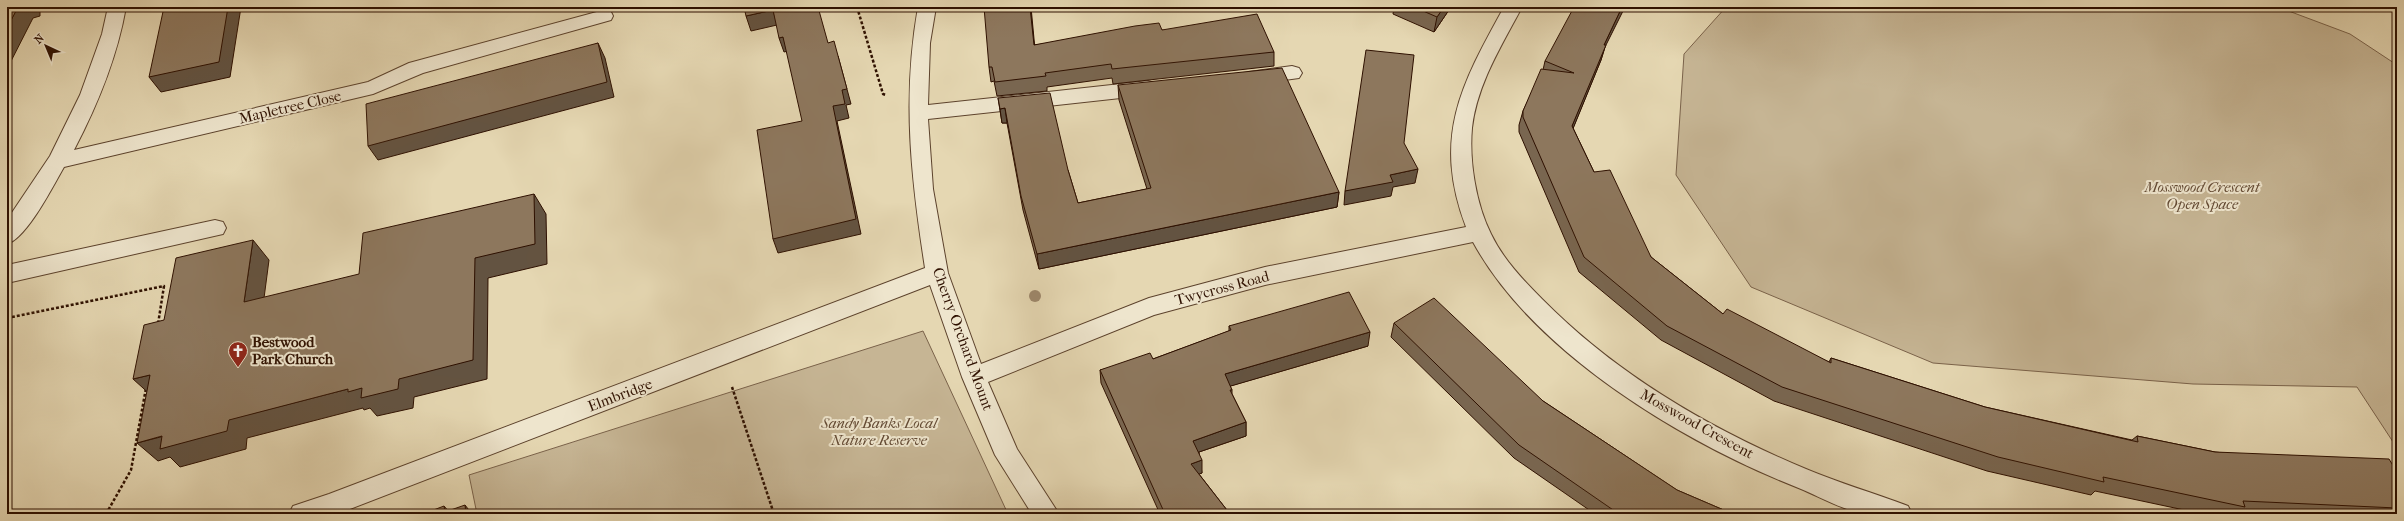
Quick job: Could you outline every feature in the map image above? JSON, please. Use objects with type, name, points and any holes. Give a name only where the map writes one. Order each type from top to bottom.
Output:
[{"type":"street","points":[[7,236],[19,222],[57,161],[90,96],[108,50],[117,7]]},
{"type":"street","name":"Cherry Orchard Mount","points":[[927,7],[921,43],[918,113],[923,189],[937,273],[974,377],[1007,455],[1046,514]]},
{"type":"street","name":"Mosswood Crescent","points":[[1513,7],[1474,81],[1462,128],[1466,186],[1480,233],[1506,274],[1545,319],[1604,370],[1667,411],[1782,470],[1860,502],[1899,514]]},
{"type":"street","name":"Mapletree Close","points":[[57,161],[373,87],[416,68],[519,41],[604,16]]},
{"type":"street","points":[[1238,78],[1292,73]]},
{"type":"street","points":[[918,113],[1169,86]]},
{"type":"street","points":[[7,274],[215,228]]},
{"type":"street","name":"Twycross Road","points":[[974,377],[1149,307],[1265,276],[1480,233]]},
{"type":"street","name":"Elmbridge","points":[[302,514],[331,505],[937,273]]},
{"type":"path","points":[[857,7],[883,94],[918,113]]},
{"type":"path","points":[[7,318],[164,286],[156,332]]},
{"type":"path","points":[[722,356],[774,514]]},
{"type":"path","points":[[106,514],[131,470],[146,386]]},
{"type":"green space","name":"Mosswood Crescent Open Space","points":[[1726,7],[2278,7],[2350,34],[2397,65],[2397,448],[2357,387],[2193,384],[1933,363],[1751,287],[1676,175],[1684,54]]},
{"type":"green space","name":"Sandy Banks Local Nature Reserve","points":[[923,331],[1008,514],[477,514],[469,475]]},
{"type":"building","points":[[7,7],[18,7],[7,28]]},
{"type":"building","points":[[164,7],[228,7],[219,62],[149,77]]},
{"type":"building","points":[[744,7],[818,7],[828,43],[834,41],[847,89],[842,90],[845,104],[833,106],[856,219],[773,239],[757,130],[802,121],[783,37],[779,38],[773,10],[746,16]]},
{"type":"building","points":[[984,7],[1030,7],[1034,45],[1135,26],[1159,23],[1162,30],[1257,14],[1274,52],[1112,69],[1111,64],[1045,73],[1046,76],[995,82],[992,67],[989,67]]},
{"type":"building","points":[[1414,7],[1444,7],[1437,17]]},
{"type":"building","points":[[1574,7],[1622,7],[1604,45],[1606,45],[1572,126],[1594,172],[1610,170],[1651,257],[1723,314],[1727,309],[1831,363],[1831,358],[1985,407],[2138,442],[2137,436],[2215,452],[2389,459],[2397,472],[2397,508],[2243,501],[2245,507],[2103,477],[2104,482],[1998,457],[1782,387],[1667,326],[1584,257],[1523,117],[1523,111],[1541,69],[1574,73],[1545,61]]},
{"type":"building","points":[[598,43],[607,82],[368,146],[366,104]]},
{"type":"building","points":[[1366,50],[1414,55],[1404,143],[1418,169],[1390,175],[1393,182],[1345,191]]},
{"type":"building","points":[[1282,68],[1339,192],[1037,254],[1021,196],[1005,108],[1000,109],[998,98],[1050,93],[1068,170],[1078,203],[1151,188],[1118,85]]},
{"type":"building","points":[[534,194],[535,244],[475,258],[473,360],[399,379],[398,389],[361,398],[362,388],[348,392],[348,389],[229,420],[227,431],[160,449],[162,436],[137,443],[150,375],[133,379],[144,325],[164,320],[176,258],[253,240],[244,302],[359,274],[363,233]]},
{"type":"building","points":[[1349,292],[1370,332],[1225,374],[1232,390],[1230,390],[1246,422],[1193,441],[1202,460],[1191,464],[1230,514],[1165,514],[1100,370],[1150,353],[1153,359],[1231,330],[1229,326]]},
{"type":"building","points":[[1434,298],[1543,401],[1677,490],[1733,514],[1619,514],[1519,445],[1394,323]]},
{"type":"building","points":[[465,505],[466,514],[423,514],[444,506],[445,512]]},
{"type":"place","name":"Bestwood Park Church","points":[[238,368]]}]
